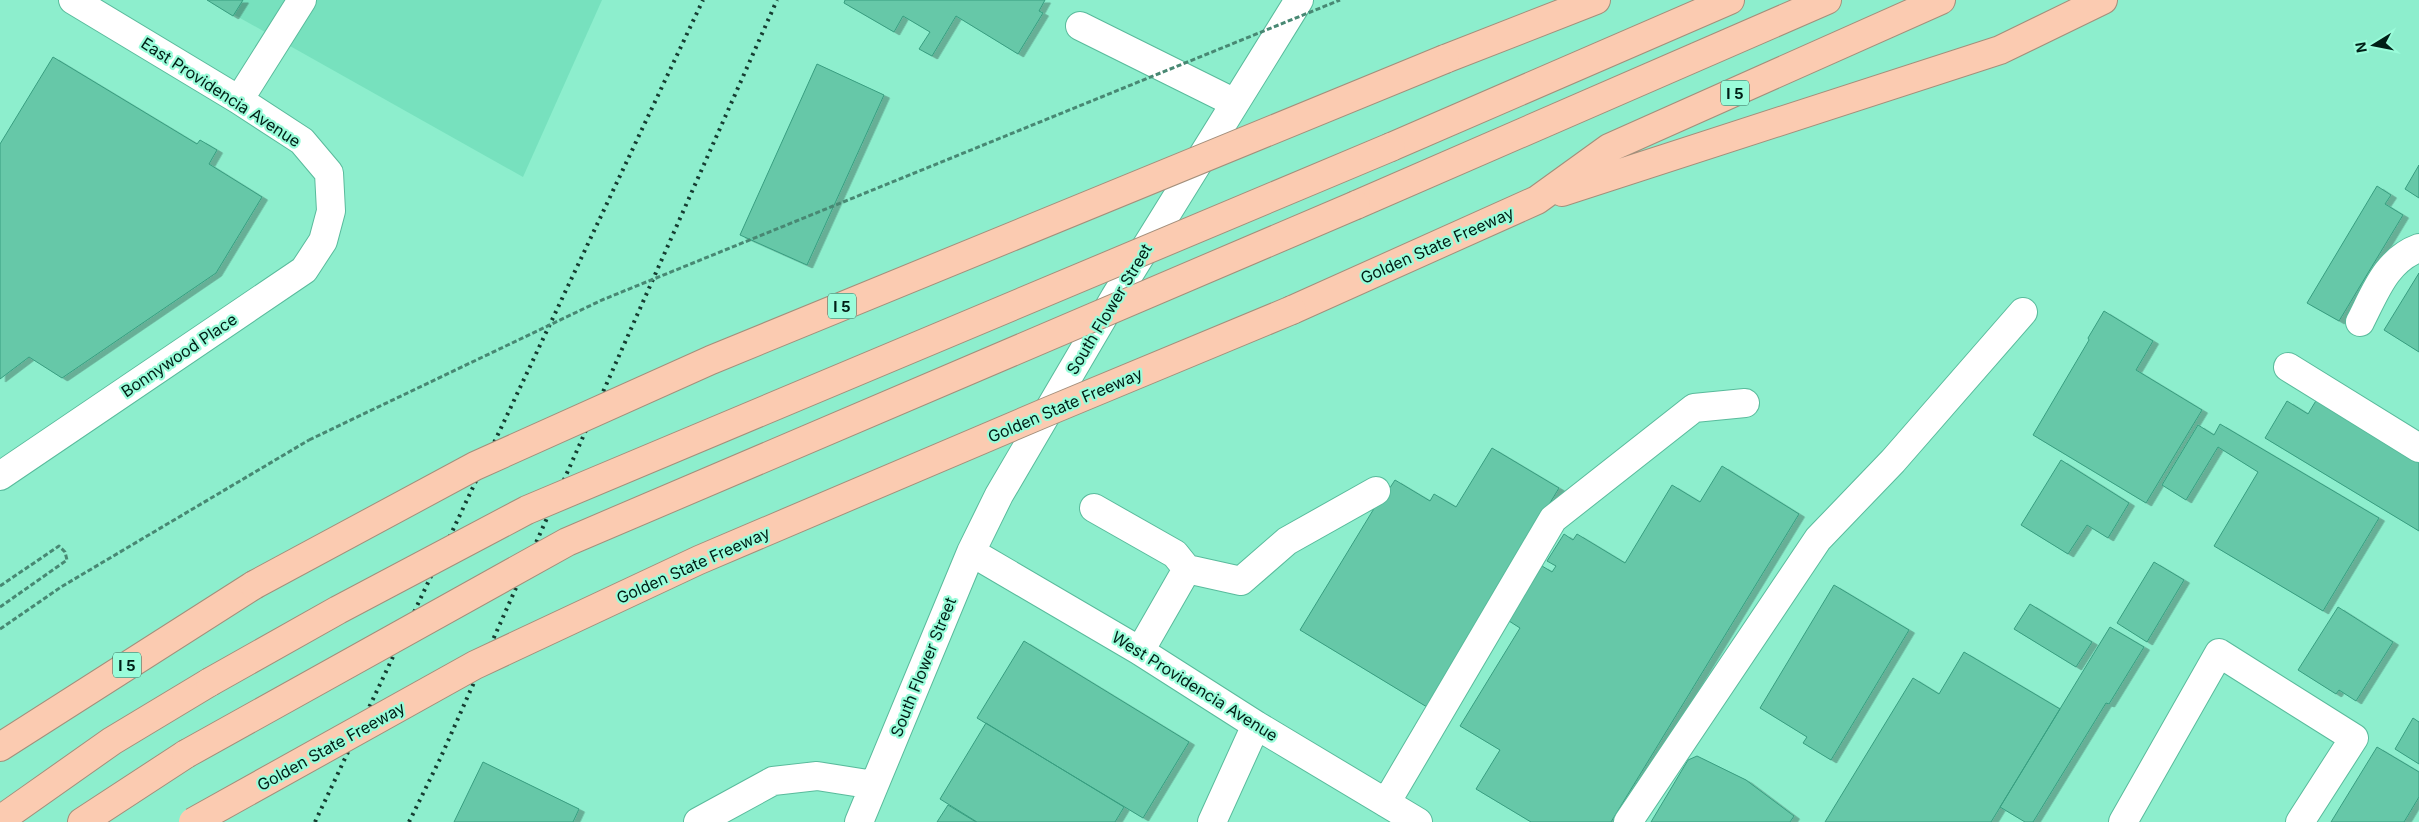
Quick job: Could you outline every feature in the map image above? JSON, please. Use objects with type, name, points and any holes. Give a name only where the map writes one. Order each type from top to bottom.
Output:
[{"type":"highway","name":"I 5","points":[[0,747],[254,585],[476,466],[711,360],[1445,59],[1596,0]]},
{"type":"highway","points":[[0,820],[112,741],[210,682],[347,605],[527,510],[1391,147],[1730,0]]},
{"type":"highway","points":[[82,822],[186,754],[567,542],[1356,205],[1827,0]]},
{"type":"highway","name":"Golden State Freeway","points":[[193,822],[475,665],[681,568],[1292,310],[1537,200],[1609,148],[1941,0]]},
{"type":"highway","points":[[1537,200],[2000,50],[2102,0]]},
{"type":"street","name":"East Providencia Avenue","points":[[73,0],[239,100],[302,141],[329,173],[331,212]]},
{"type":"street","points":[[239,100],[302,0]]},
{"type":"street","name":"South Flower Street","points":[[859,822],[970,552],[999,495],[1110,305],[1299,0]]},
{"type":"street","points":[[1080,26],[1235,103]]},
{"type":"street","name":"Bonnywood Place","points":[[0,476],[304,270],[323,241],[331,212]]},
{"type":"street","points":[[2360,322],[2388,269],[2398,258],[2419,248]]},
{"type":"street","points":[[1628,822],[1818,539],[1893,461],[2023,312]]},
{"type":"street","points":[[2288,368],[2419,448]]},
{"type":"street","points":[[1386,804],[1554,518],[1694,408],[1745,403]]},
{"type":"street","points":[[1094,508],[1175,554],[1187,569],[1241,581],[1287,540],[1376,491]]},
{"type":"street","name":"West Providencia Avenue","points":[[970,552],[1140,651],[1256,725],[1418,822]]},
{"type":"street","points":[[1140,651],[1187,569]]},
{"type":"street","points":[[2122,822],[2219,653],[2354,738],[2300,822]]},
{"type":"street","points":[[1212,822],[1256,725]]},
{"type":"street","points":[[698,822],[773,781],[817,776],[874,785]]},
{"type":"path","points":[[0,629],[61,587],[309,440],[602,300],[1340,0]]},
{"type":"path","points":[[0,586],[59,546],[65,552],[67,560],[0,607]]},
{"type":"shaded area","points":[[208,0],[602,0],[523,177]]},
{"type":"building","points":[[207,0],[243,0],[233,16]]},
{"type":"building","points":[[845,0],[1045,0],[1039,11],[1043,13],[1018,54],[956,16],[932,56],[919,49],[930,32],[903,16],[894,32],[844,3]]},
{"type":"building","points":[[53,57],[197,144],[200,140],[217,150],[209,164],[262,197],[216,273],[62,378],[29,357],[0,379],[0,144]]},
{"type":"building","points":[[817,64],[884,95],[807,265],[740,235]]},
{"type":"building","points":[[2419,165],[2419,198],[2405,189]]},
{"type":"building","points":[[2377,186],[2391,195],[2385,204],[2403,215],[2339,321],[2307,303]]},
{"type":"building","points":[[2419,273],[2419,352],[2384,330]]},
{"type":"building","points":[[2104,311],[2153,341],[2136,370],[2202,410],[2146,503],[2033,435]]},
{"type":"building","points":[[2317,399],[2419,460],[2419,531],[2265,438],[2287,401],[2308,414]]},
{"type":"building","points":[[2220,424],[2379,518],[2323,611],[2214,546],[2258,472],[2218,447],[2186,500],[2162,485],[2198,425],[2214,435]]},
{"type":"building","points":[[1492,448],[1559,488],[1427,707],[1300,630],[1378,502],[1380,503],[1395,480],[1430,501],[1434,494],[1456,507]]},
{"type":"building","points":[[2061,460],[2129,503],[2108,538],[2087,525],[2068,554],[2021,525]]},
{"type":"building","points":[[1722,466],[1799,514],[1611,822],[1531,822],[1476,789],[1500,750],[1460,726],[1520,628],[1509,621],[1542,566],[1552,572],[1556,566],[1547,561],[1564,534],[1573,540],[1577,534],[1625,563],[1672,485],[1700,502]]},
{"type":"building","points":[[2154,562],[2184,580],[2147,642],[2117,623]]},
{"type":"building","points":[[1834,585],[1909,630],[1831,760],[1803,743],[1807,737],[1760,708]]},
{"type":"building","points":[[2030,604],[2092,642],[2076,667],[2014,629]]},
{"type":"building","points":[[2338,607],[2393,642],[2356,701],[2339,690],[2336,694],[2298,670]]},
{"type":"building","points":[[2110,627],[2144,647],[2109,704],[2106,703],[2033,822],[2025,822],[2000,807]]},
{"type":"building","points":[[1024,641],[1189,742],[1143,818],[977,718]]},
{"type":"building","points":[[1964,652],[2060,709],[1991,822],[1825,822],[1913,678],[1939,694]]},
{"type":"building","points":[[2413,718],[2419,722],[2419,764],[2395,749]]},
{"type":"building","points":[[986,723],[1124,807],[1115,822],[977,822],[940,799]]},
{"type":"building","points":[[2377,747],[2419,772],[2419,797],[2404,822],[2331,822]]},
{"type":"building","points":[[1697,756],[1746,780],[1794,816],[1790,822],[1651,822],[1688,760]]},
{"type":"building","points":[[483,762],[579,809],[573,822],[454,822]]},
{"type":"building","points":[[948,805],[976,822],[937,822]]},
{"type":"railway","points":[[315,822],[703,0]]},
{"type":"railway","points":[[409,822],[440,759],[777,0]]}]
